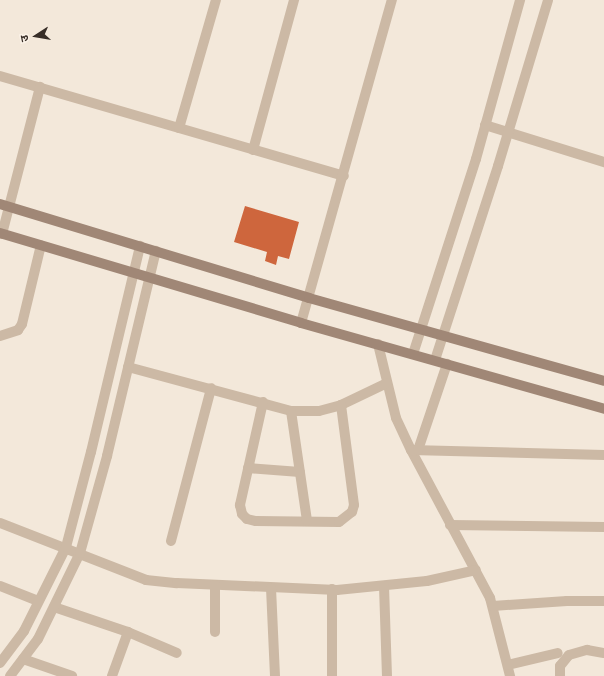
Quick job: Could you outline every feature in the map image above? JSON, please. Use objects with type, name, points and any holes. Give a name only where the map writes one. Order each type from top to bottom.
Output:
[{"type":"main road","points":[[5,206],[308,298],[604,381]]},
{"type":"main road","points":[[1,233],[148,276],[301,324],[378,344],[604,409]]},
{"type":"street","points":[[179,128],[216,0]]},
{"type":"street","points":[[254,150],[294,0]]},
{"type":"street","points":[[301,324],[344,176],[392,0]]},
{"type":"street","points":[[413,354],[485,125],[520,0]]},
{"type":"street","points":[[435,360],[444,336],[508,133],[548,0]]},
{"type":"street","points":[[0,76],[344,176]]},
{"type":"street","points":[[1,233],[5,206],[40,87]]},
{"type":"street","points":[[485,125],[604,162]]},
{"type":"street","points":[[0,336],[18,330],[22,324],[41,245]]},
{"type":"street","points":[[0,663],[4,651],[24,631],[66,547],[92,452],[140,246]]},
{"type":"street","points":[[10,676],[38,639],[80,553],[128,367],[148,276],[156,251]]},
{"type":"street","points":[[378,344],[396,418],[414,450],[450,525],[476,570],[493,606],[510,676]]},
{"type":"street","points":[[414,450],[447,364]]},
{"type":"street","points":[[128,367],[263,402],[291,411],[318,411],[341,405],[387,382]]},
{"type":"street","points":[[171,541],[211,388]]},
{"type":"street","points":[[263,402],[240,505],[242,514],[247,519],[339,522],[352,512],[354,505],[341,405]]},
{"type":"street","points":[[291,411],[307,521]]},
{"type":"street","points":[[414,450],[604,455]]},
{"type":"street","points":[[248,468],[300,472]]},
{"type":"street","points":[[0,523],[66,547],[146,580],[215,585],[332,590],[427,581],[476,570]]},
{"type":"street","points":[[450,525],[604,527]]},
{"type":"street","points":[[215,585],[215,632]]},
{"type":"street","points":[[0,586],[38,601]]},
{"type":"street","points":[[384,586],[387,676]]},
{"type":"street","points":[[271,588],[275,676]]},
{"type":"street","points":[[332,590],[332,676]]},
{"type":"street","points":[[493,606],[567,601],[604,601]]},
{"type":"street","points":[[54,607],[128,632],[177,653]]},
{"type":"street","points":[[112,676],[128,632]]},
{"type":"street","points":[[560,676],[560,666],[569,655],[594,650],[604,653]]},
{"type":"street","points":[[508,665],[558,653]]},
{"type":"street","points":[[23,658],[72,676]]},
{"type":"building","points":[[245,206],[299,222],[289,259],[278,256],[276,265],[265,261],[267,252],[234,242]]}]
